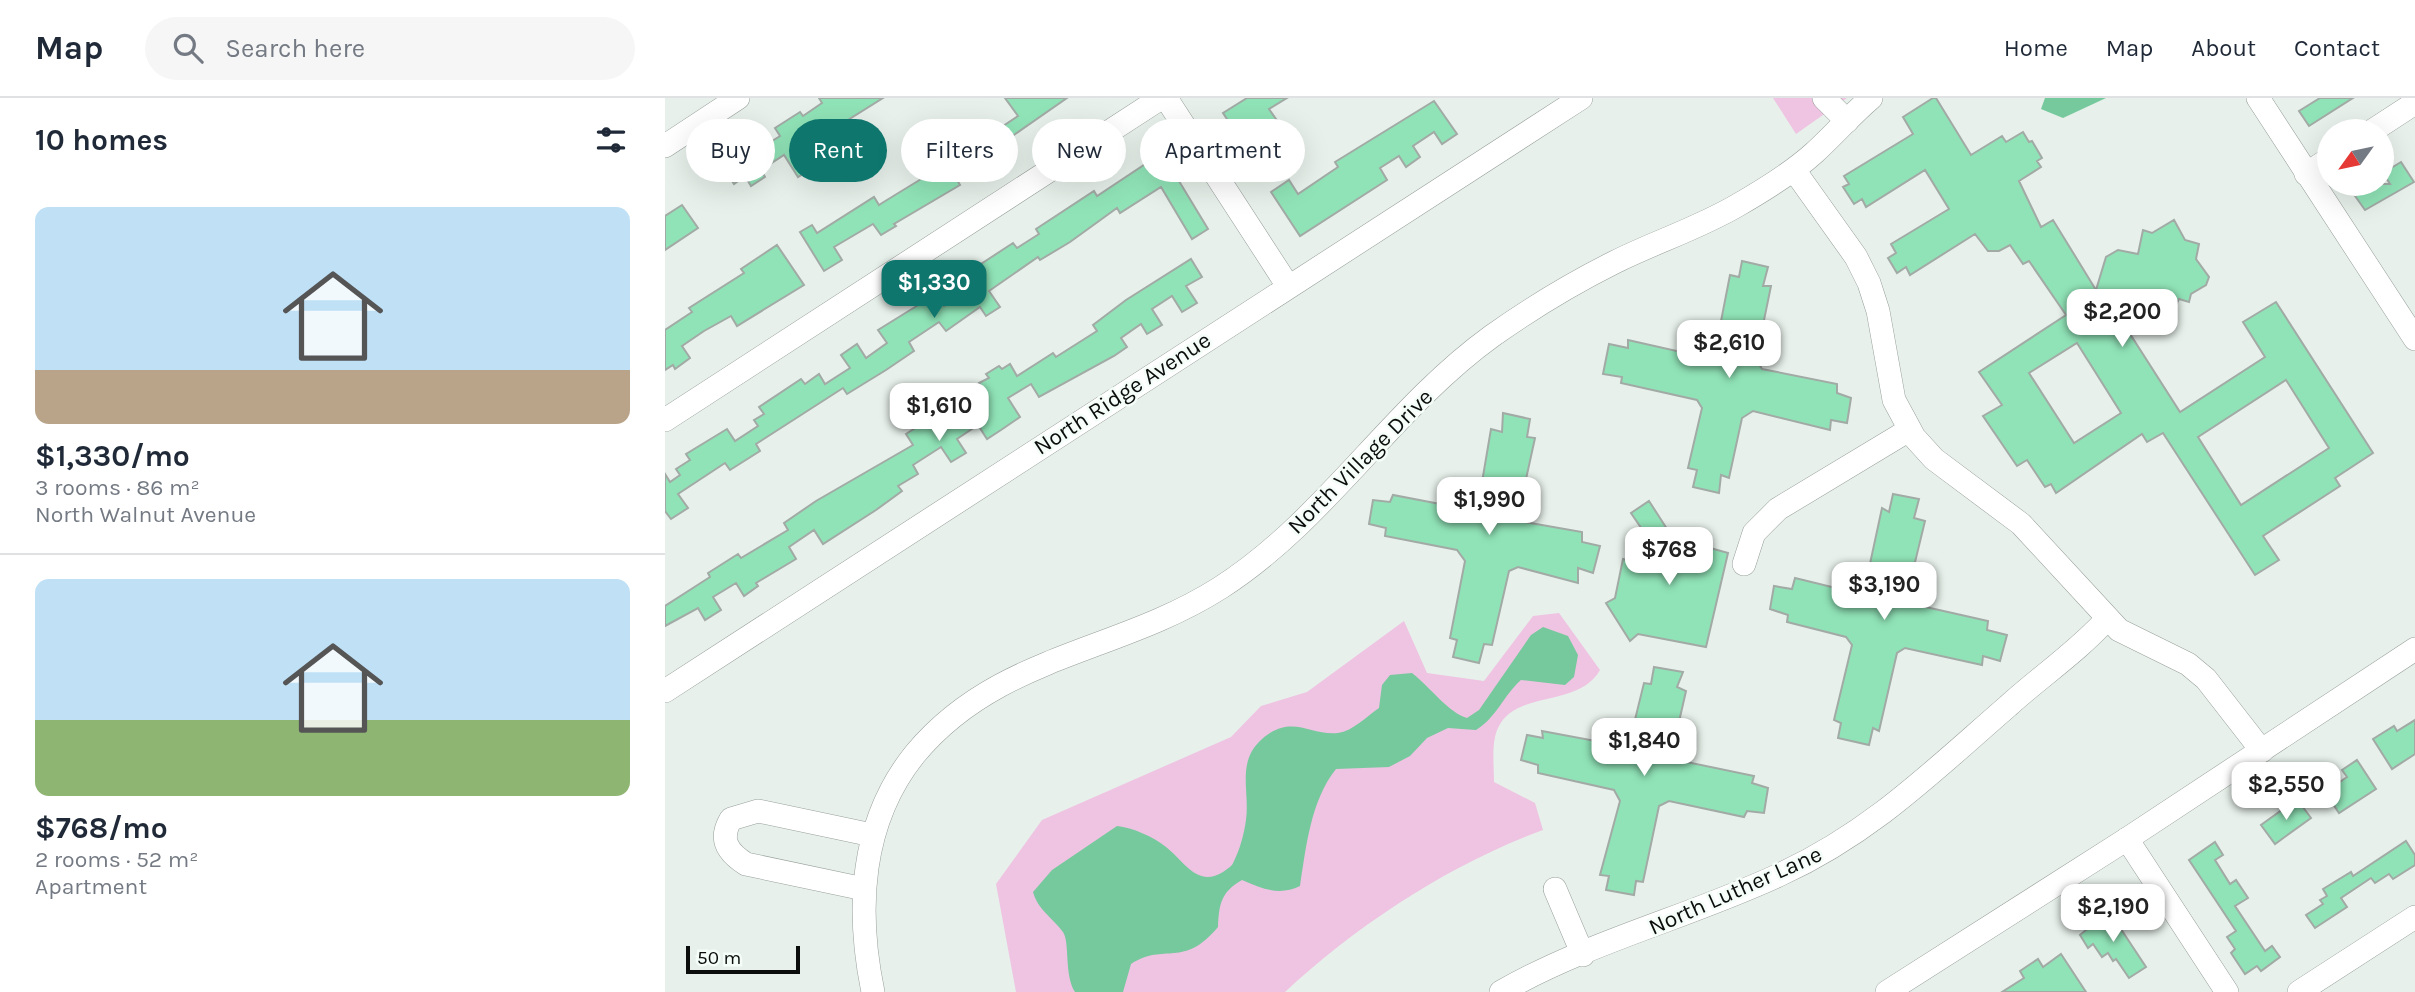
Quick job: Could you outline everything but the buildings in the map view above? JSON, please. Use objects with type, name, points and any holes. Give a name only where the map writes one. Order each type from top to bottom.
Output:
[{"type":"street","points":[[665,146],[738,98]]},
{"type":"street","points":[[665,420],[1161,98]]},
{"type":"street","points":[[1166,98],[1288,286]]},
{"type":"street","name":"North Ridge Avenue","points":[[665,691],[1581,98]]},
{"type":"street","points":[[1824,98],[1847,121]]},
{"type":"street","name":"North Village Drive","points":[[873,992],[866,960],[864,889],[872,835],[898,779],[915,755],[969,705],[1030,669],[1144,628],[1220,588],[1291,532],[1419,401],[1495,334],[1614,263],[1709,221],[1794,170],[1871,98]]},
{"type":"street","points":[[2258,98],[2305,174],[2415,339]]},
{"type":"street","points":[[2390,119],[2415,103]]},
{"type":"street","points":[[2305,174],[2317,166]]},
{"type":"street","points":[[1794,170],[1856,257],[1869,284],[1878,311],[1895,400],[1909,430],[1934,459],[2021,524],[2107,619],[2135,639],[2187,664],[2206,679],[2227,702],[2262,751]]},
{"type":"street","points":[[1744,564],[1754,533],[1778,509],[1909,430]]},
{"type":"street","name":"North Luther Lane","points":[[1501,992],[1583,955],[1776,877],[1855,833],[1931,776],[2013,701],[2082,646],[2107,619]]},
{"type":"street","points":[[1887,992],[2127,839],[2415,649]]},
{"type":"street","points":[[864,889],[745,864],[733,856],[725,845],[725,830],[731,819],[758,811],[872,835]]},
{"type":"street","points":[[2127,839],[2227,992]]},
{"type":"street","points":[[1555,889],[1583,955]]},
{"type":"street","points":[[2299,992],[2415,917]]},
{"type":"shaded area","points":[[1773,98],[1847,98],[1796,134]]},
{"type":"shaded area","points":[[2045,98],[2106,98],[2063,118],[2041,109]]},
{"type":"shaded area","points":[[1559,613],[1600,670],[1589,683],[1576,691],[1527,704],[1513,711],[1502,721],[1495,737],[1494,748],[1494,782],[1535,803],[1543,830],[1474,860],[1406,899],[1343,943],[1285,992],[1016,992],[996,884],[1042,820],[1231,737],[1261,706],[1307,692],[1404,621],[1427,673],[1484,681],[1533,616]]},
{"type":"shaded area","points":[[1543,627],[1568,636],[1578,655],[1574,677],[1565,685],[1521,680],[1489,719],[1476,730],[1448,728],[1427,738],[1410,756],[1389,767],[1336,769],[1315,809],[1300,886],[1278,891],[1242,880],[1225,894],[1219,912],[1218,927],[1206,940],[1184,951],[1154,955],[1131,964],[1123,992],[1075,992],[1069,977],[1063,932],[1038,904],[1033,892],[1052,870],[1117,826],[1155,839],[1198,875],[1206,877],[1223,872],[1233,863],[1241,841],[1247,809],[1246,777],[1249,757],[1262,739],[1273,731],[1292,726],[1328,733],[1349,729],[1379,708],[1382,685],[1390,675],[1412,673],[1446,705],[1467,718],[1479,710],[1531,635]]}]
